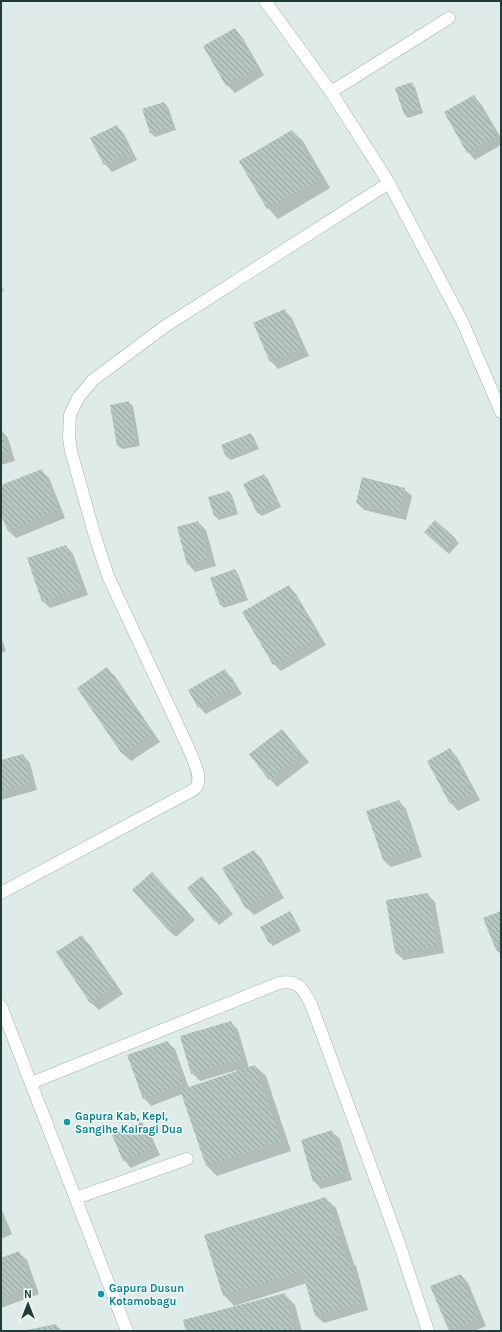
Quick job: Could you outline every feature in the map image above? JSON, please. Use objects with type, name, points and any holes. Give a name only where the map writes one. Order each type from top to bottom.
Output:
[{"type":"street","points":[[265,1],[331,92],[389,183],[462,321],[501,412]]},
{"type":"street","points":[[331,92],[449,18]]},
{"type":"street","points":[[1,893],[194,790],[197,788],[198,784],[198,771],[108,576],[94,533],[71,451],[69,438],[70,416],[78,398],[93,380],[164,327],[389,183]]},
{"type":"street","points":[[31,1083],[279,983],[288,982],[296,984],[304,991],[311,1004],[399,1243],[428,1331]]},
{"type":"street","points":[[1,1006],[127,1331]]},
{"type":"street","points":[[76,1198],[187,1158]]},
{"type":"building","points":[[235,28],[258,68],[226,86],[203,46]]},
{"type":"building","points":[[412,82],[420,109],[404,114],[395,88]]},
{"type":"building","points":[[474,95],[497,136],[467,153],[444,112]]},
{"type":"building","points":[[164,102],[173,126],[150,133],[142,109]]},
{"type":"building","points":[[117,125],[130,152],[104,165],[90,138]]},
{"type":"building","points":[[292,130],[321,178],[267,209],[239,161]]},
{"type":"building","points":[[285,309],[302,349],[270,362],[253,323]]},
{"type":"building","points":[[129,401],[137,442],[117,446],[110,405]]},
{"type":"building","points":[[1,430],[8,453],[1,456]]},
{"type":"building","points":[[251,433],[256,445],[226,457],[221,445]]},
{"type":"building","points":[[42,469],[59,510],[8,531],[1,515],[1,485]]},
{"type":"building","points":[[264,474],[278,503],[257,513],[243,484]]},
{"type":"building","points":[[362,477],[405,488],[399,513],[356,503]]},
{"type":"building","points":[[229,491],[235,511],[214,516],[208,497]]},
{"type":"building","points":[[435,520],[456,539],[445,551],[424,532]]},
{"type":"building","points":[[198,521],[209,559],[187,565],[177,527]]},
{"type":"building","points":[[66,545],[81,588],[42,602],[27,558]]},
{"type":"building","points":[[235,569],[245,597],[220,605],[210,578]]},
{"type":"building","points":[[289,585],[319,637],[273,665],[242,612]]},
{"type":"building","points":[[107,667],[153,734],[122,754],[77,688]]},
{"type":"building","points":[[225,669],[235,687],[198,708],[188,690]]},
{"type":"building","points":[[282,729],[302,754],[269,780],[249,754]]},
{"type":"building","points":[[450,748],[473,792],[450,804],[427,761]]},
{"type":"building","points":[[23,754],[30,783],[1,791],[1,760]]},
{"type":"building","points":[[399,800],[415,849],[383,860],[366,811]]},
{"type":"building","points":[[254,850],[277,890],[246,909],[222,868]]},
{"type":"building","points":[[152,872],[188,912],[168,930],[132,890]]},
{"type":"building","points":[[202,876],[230,910],[215,922],[187,888]]},
{"type":"building","points":[[428,893],[437,946],[395,953],[386,900]]},
{"type":"building","points":[[290,911],[298,927],[269,943],[260,927]]},
{"type":"building","points":[[501,911],[501,948],[496,950],[483,918]]},
{"type":"building","points":[[82,935],[116,986],[90,1003],[56,952]]},
{"type":"building","points":[[231,1021],[242,1059],[191,1074],[180,1036]]},
{"type":"building","points":[[168,1041],[183,1084],[143,1099],[127,1055]]},
{"type":"building","points":[[255,1065],[281,1141],[206,1166],[180,1090]]},
{"type":"building","points":[[142,1122],[153,1148],[123,1161],[112,1135]]},
{"type":"building","points":[[332,1130],[345,1173],[313,1182],[301,1140]]},
{"type":"building","points":[[326,1197],[345,1257],[333,1262],[348,1257],[362,1303],[315,1316],[302,1271],[223,1296],[204,1235]]},
{"type":"building","points":[[1,1215],[6,1226],[1,1228]]},
{"type":"building","points":[[19,1251],[33,1286],[1,1298],[1,1258]]},
{"type":"building","points":[[461,1274],[479,1319],[449,1331],[430,1286]]},
{"type":"building","points":[[285,1293],[295,1331],[186,1331],[183,1320]]},
{"type":"building","points":[[56,1324],[58,1331],[27,1331],[27,1330]]},
{"type":"place","name":"Gapura Kab, Kepl, Sangihe Kairagi Dua","points":[[67,1122]]},
{"type":"place","name":"Gapura Dusun Kotamobagu","points":[[101,1294]]}]
